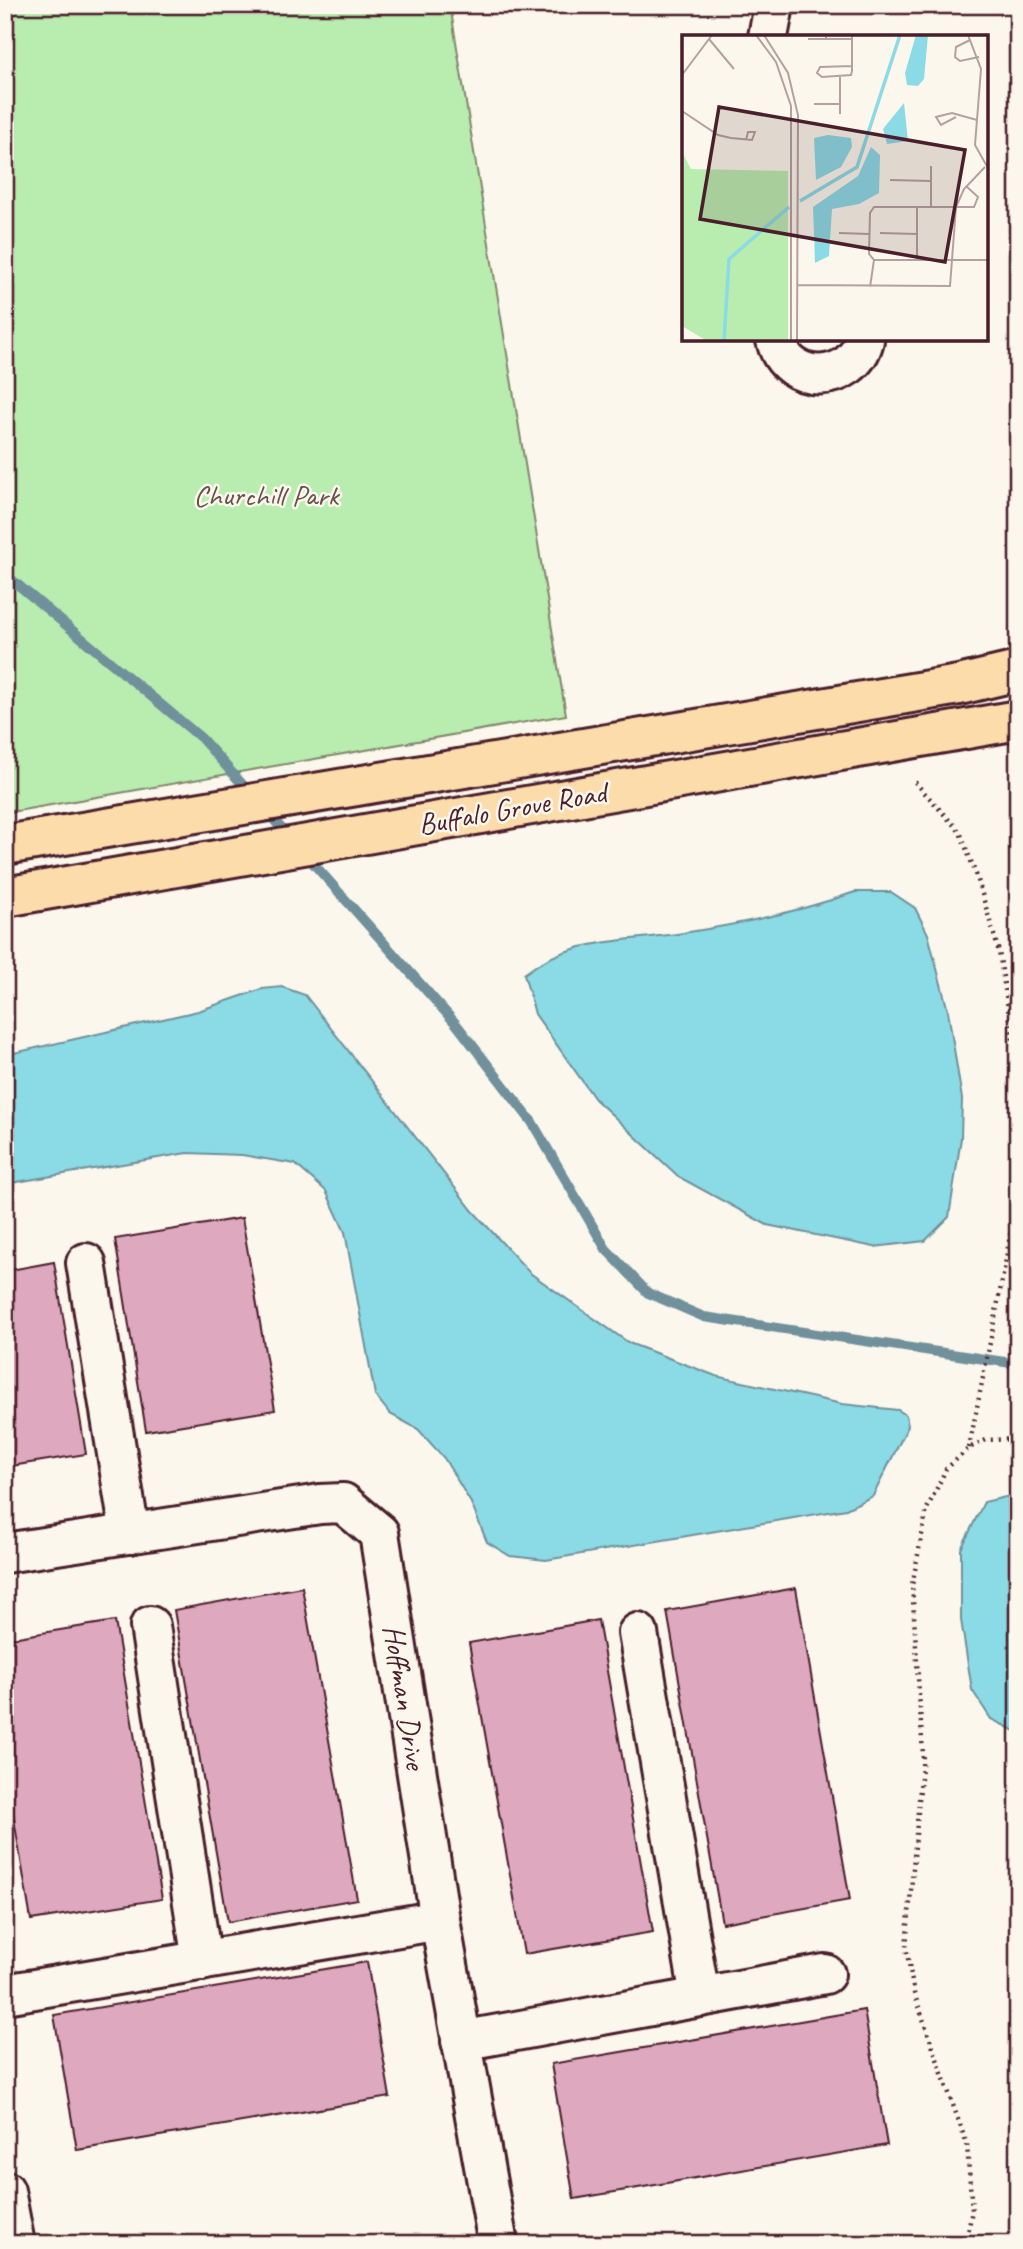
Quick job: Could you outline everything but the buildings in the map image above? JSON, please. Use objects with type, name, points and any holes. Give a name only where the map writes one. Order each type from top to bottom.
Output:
[{"type":"main road","name":"Buffalo Grove Road","points":[[5,845],[959,685],[1018,671]]},
{"type":"main road","name":"Buffalo Grove Road","points":[[5,897],[1018,720]]},
{"type":"street","points":[[768,35],[774,5]]},
{"type":"street","points":[[777,341],[787,361],[798,370],[820,375],[841,371],[854,362],[864,341]]},
{"type":"street","points":[[86,1264],[130,1534]]},
{"type":"street","name":"Hoffman Drive","points":[[5,1553],[342,1503],[379,1533],[440,1920],[498,2244]]},
{"type":"street","points":[[150,1626],[202,1961]]},
{"type":"street","points":[[638,1633],[700,1997]]},
{"type":"street","points":[[5,1994],[440,1920]]},
{"type":"street","points":[[461,2041],[825,1974]]},
{"type":"street","points":[[5,2191],[15,2244]]},
{"type":"path","points":[[915,782],[960,832],[978,877],[999,952],[1018,1071]]},
{"type":"path","points":[[969,1448],[990,1335],[1007,1263],[1018,1182]]},
{"type":"path","points":[[966,2244],[972,2210],[967,2145],[914,1993],[906,1947],[923,1755],[912,1585],[927,1509],[946,1469],[969,1448],[986,1440],[1018,1439]]},
{"type":"green space","name":"Churchill Park","points":[[5,5],[450,5],[566,715],[5,813]]},
{"type":"water","points":[[855,892],[891,892],[915,908],[928,934],[948,1011],[962,1099],[961,1138],[949,1217],[925,1241],[874,1247],[767,1225],[679,1177],[595,1099],[535,1014],[524,974],[542,962],[580,947],[748,921],[813,906]]},
{"type":"water","points":[[282,987],[305,995],[473,1211],[530,1273],[629,1343],[716,1376],[842,1404],[898,1410],[906,1415],[908,1426],[873,1496],[846,1509],[546,1560],[510,1556],[487,1542],[471,1503],[444,1458],[418,1429],[390,1414],[375,1395],[345,1232],[326,1191],[295,1164],[242,1155],[187,1153],[5,1184],[5,1055],[198,1011],[262,989]]},
{"type":"water","points":[[1018,1494],[1018,1731],[1015,1731],[991,1719],[972,1690],[961,1620],[961,1549],[984,1502]]},
{"type":"waterway","points":[[5,574],[201,738],[251,794]]},
{"type":"waterway","points":[[264,809],[291,839]]},
{"type":"waterway","points":[[304,853],[457,1025],[532,1122],[606,1249],[648,1293],[704,1317],[1018,1364]]}]
